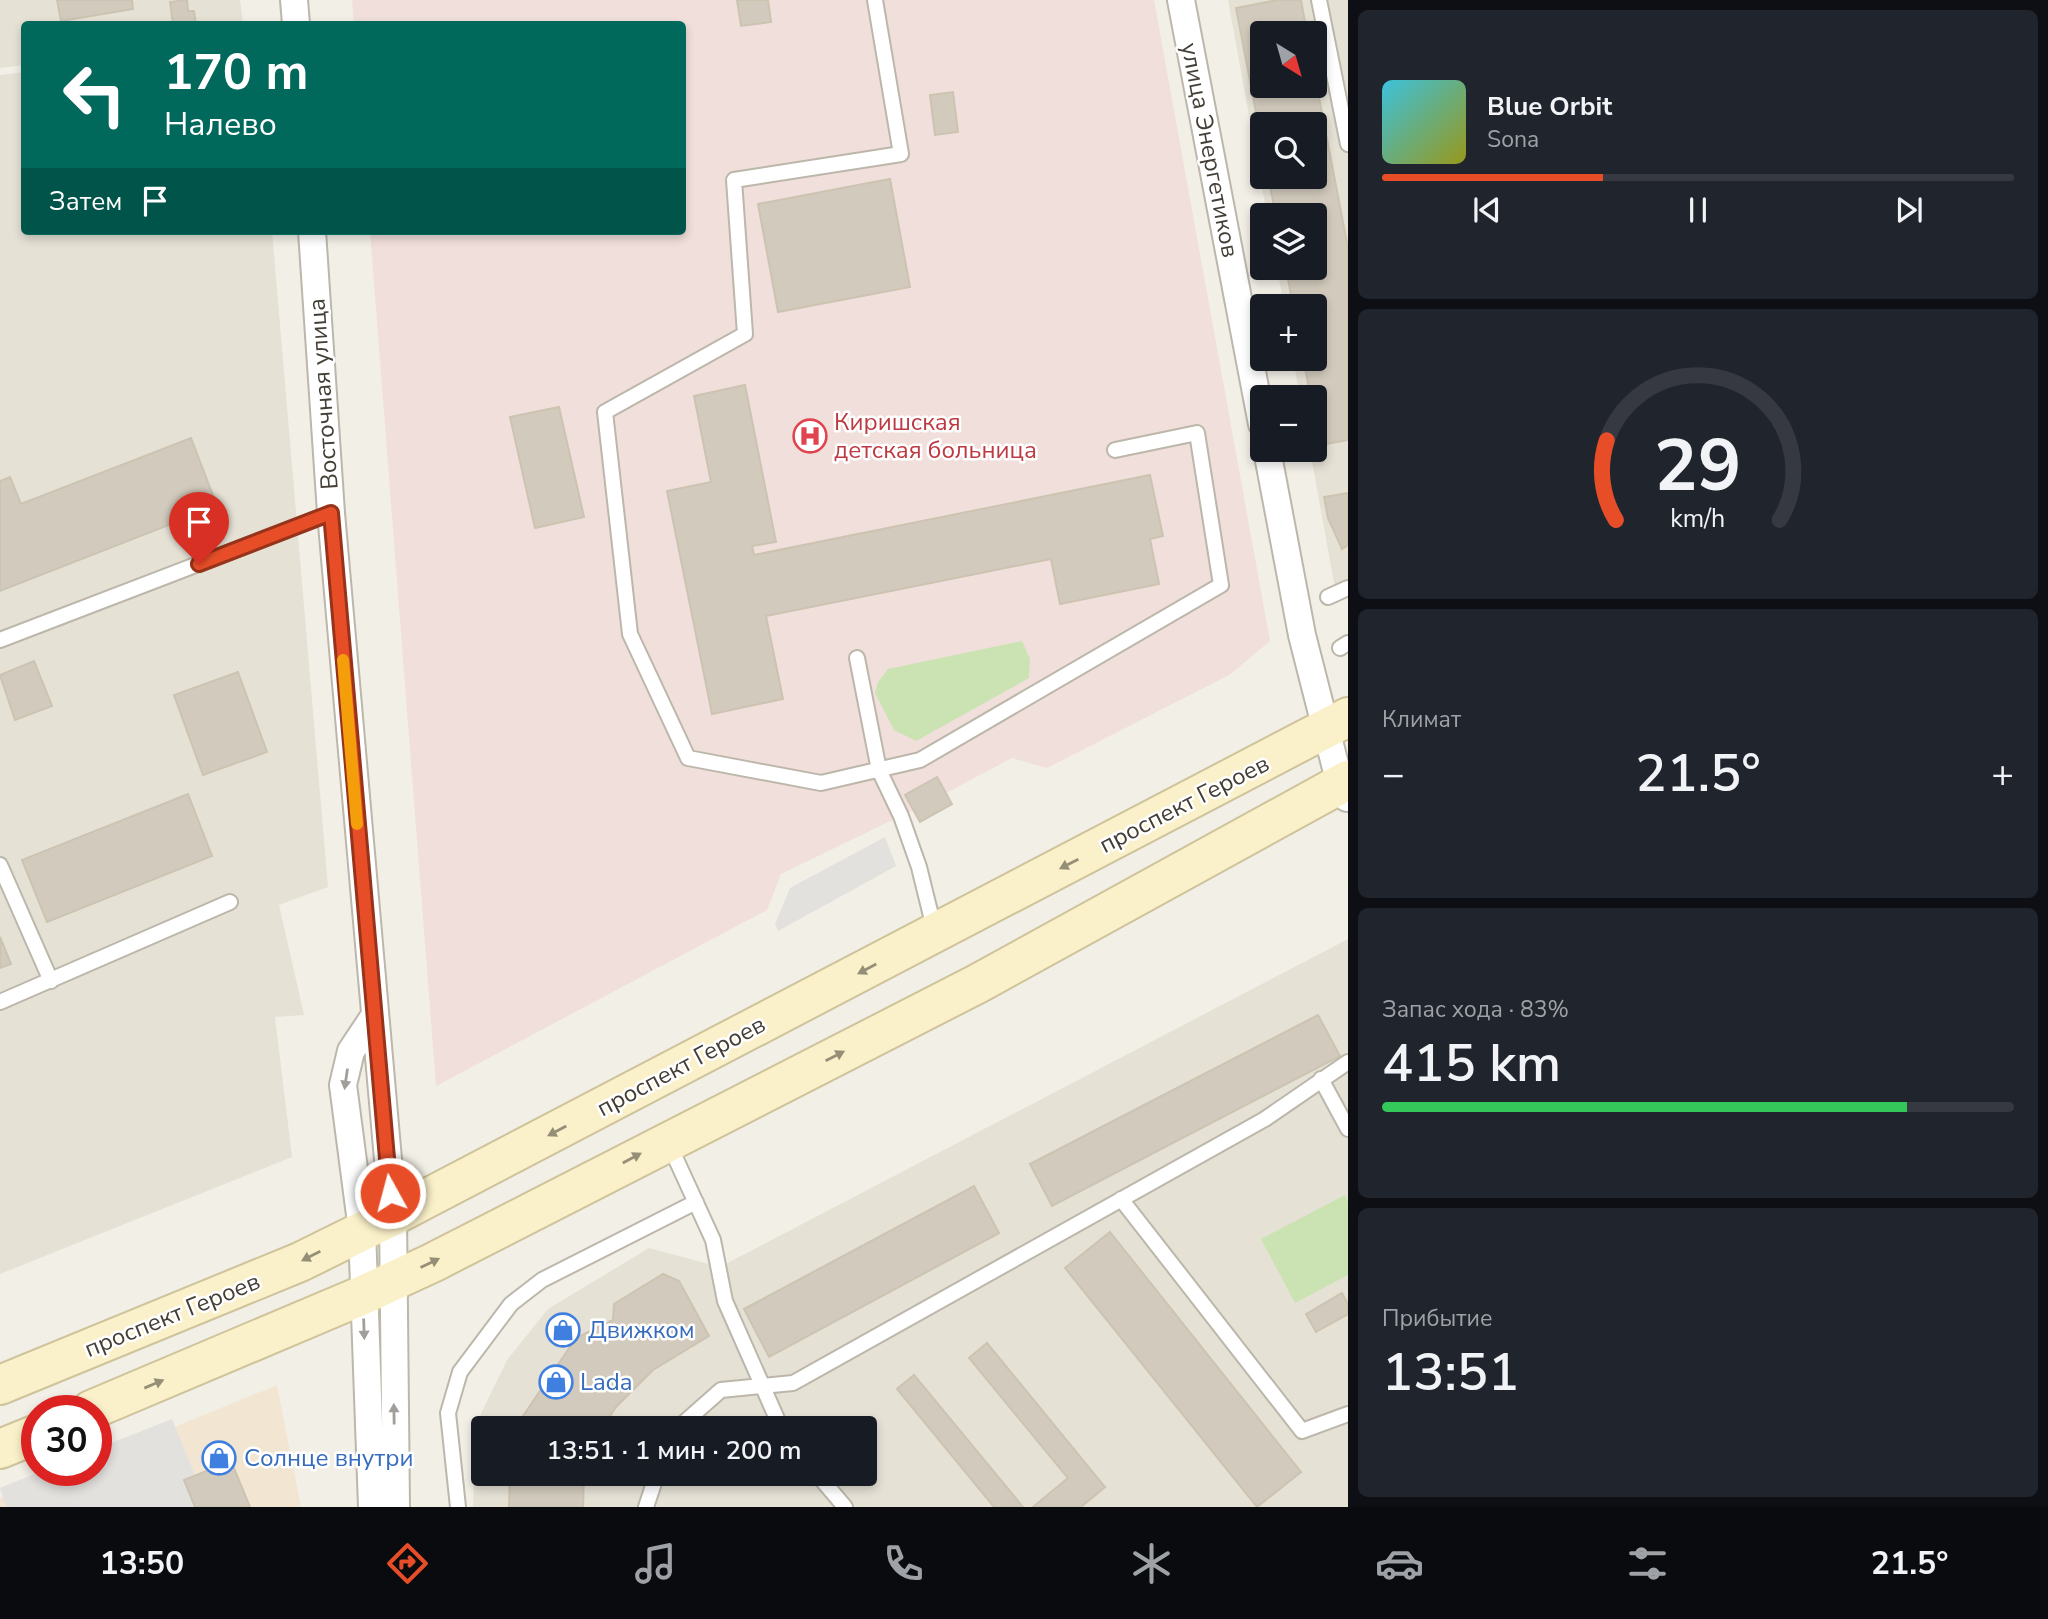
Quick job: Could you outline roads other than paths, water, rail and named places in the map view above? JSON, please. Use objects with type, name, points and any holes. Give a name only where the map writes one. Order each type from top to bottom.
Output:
[{"type":"main road","name":"проспект Героев","points":[[0,1385],[300,1262],[1336,724]]},
{"type":"main road","points":[[112,1401],[378,1288],[977,984],[1345,788]]},
{"type":"main road","points":[[0,1449],[21,1440]]},
{"type":"street","points":[[294,0],[296,21]]},
{"type":"street","name":"улица Энергетиков","points":[[1181,0],[1255,385]]},
{"type":"street","name":"Восточная улица","points":[[312,235],[331,513],[373,1018],[378,1288],[372,1507]]},
{"type":"street","points":[[1268,462],[1302,635],[1336,724],[1345,788]]},
{"type":"street","name":"Восточная улица","points":[[373,1018],[351,1051],[343,1085],[378,1223]]},
{"type":"street","name":"Восточная улица","points":[[378,1288],[396,1507]]},
{"type":"lane","points":[[875,0],[901,154],[734,180],[745,334],[605,412],[630,634],[688,758],[821,783],[920,760],[1221,585],[1197,433],[1115,450]]},
{"type":"lane","points":[[1320,0],[1346,120],[1348,144]]},
{"type":"lane","points":[[0,640],[331,513]]},
{"type":"lane","points":[[1328,597],[1348,588]]},
{"type":"lane","points":[[857,658],[879,770],[901,816],[919,867],[935,934]]},
{"type":"lane","points":[[0,864],[51,981]]},
{"type":"lane","points":[[0,1002],[230,902]]},
{"type":"lane","points":[[692,1416],[721,1390],[793,1383],[1265,1119],[1348,1062]]},
{"type":"lane","points":[[1321,1079],[1348,1129]]},
{"type":"lane","points":[[667,1140],[713,1240],[724,1301],[776,1416]]},
{"type":"lane","points":[[1121,1199],[1302,1431],[1348,1414]]},
{"type":"lane","points":[[458,1507],[448,1413],[460,1372],[511,1304],[542,1280],[696,1202]]},
{"type":"lane","points":[[646,1507],[653,1486]]},
{"type":"lane","points":[[827,1486],[845,1507]]},
{"type":"place","name":"Киришская детская больница","points":[[810,436]]},
{"type":"place","name":"Движком","points":[[563,1330]]},
{"type":"place","name":"Lada","points":[[556,1382]]},
{"type":"place","name":"Солнце внутри","points":[[219,1458]]}]
